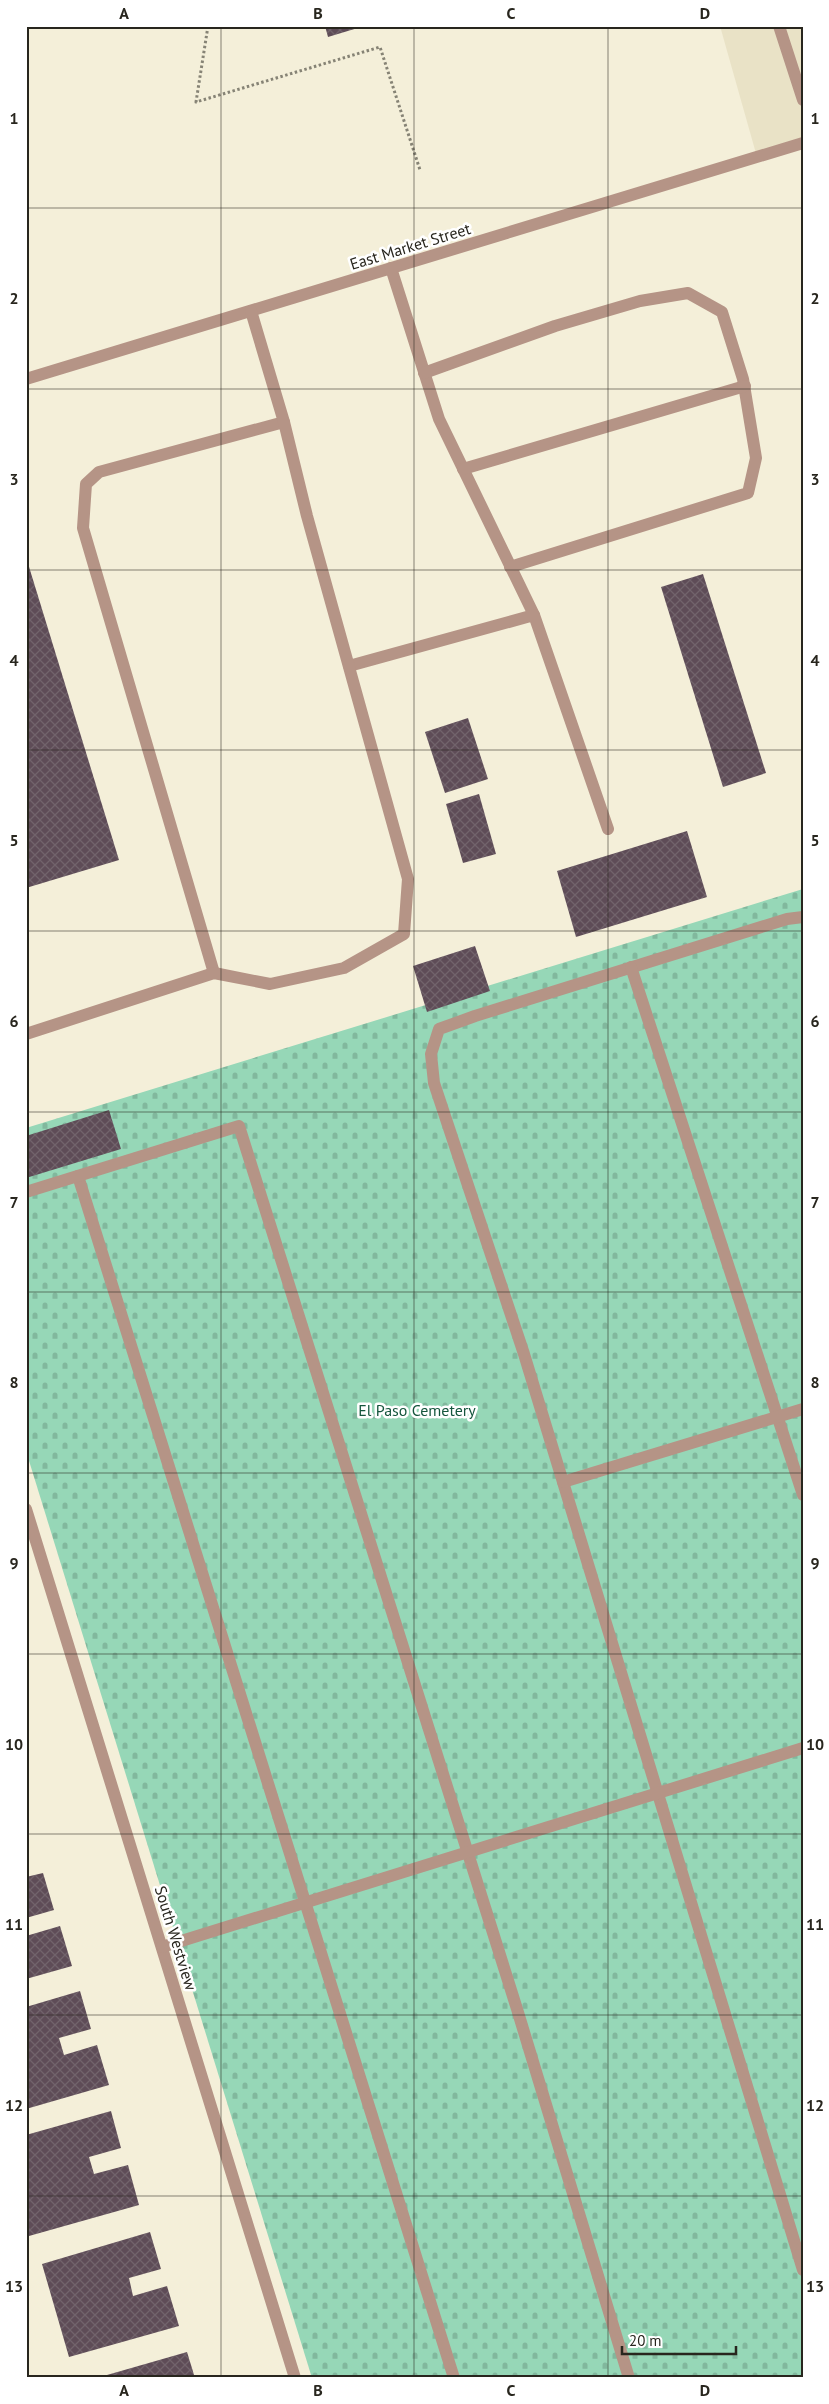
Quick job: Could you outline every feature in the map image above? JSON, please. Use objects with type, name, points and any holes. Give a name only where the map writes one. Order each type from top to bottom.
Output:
[{"type":"street","points":[[779,26],[803,100]]},
{"type":"street","name":"East Market Street","points":[[26,379],[803,143]]},
{"type":"street","points":[[391,268],[438,419],[534,615],[608,829]]},
{"type":"street","points":[[424,374],[554,326],[640,301],[688,293],[722,312],[745,386],[756,458],[748,493],[510,567]]},
{"type":"street","points":[[26,1034],[214,973],[270,984],[344,968],[404,934],[408,879],[307,516],[284,422],[250,311]]},
{"type":"street","points":[[463,469],[745,386]]},
{"type":"street","points":[[214,973],[83,528],[86,484],[99,472],[284,422]]},
{"type":"street","points":[[349,666],[534,615]]},
{"type":"street","points":[[803,917],[787,919],[475,1016],[439,1029],[431,1054],[434,1083],[524,1354],[803,2270]]},
{"type":"street","points":[[631,967],[776,1418],[803,1495]]},
{"type":"street","points":[[26,1192],[239,1126],[468,1852],[629,2378]]},
{"type":"street","points":[[78,1176],[454,2378]]},
{"type":"street","points":[[563,1482],[803,1409]]},
{"type":"street","name":"South Westview","points":[[26,1509],[295,2378]]},
{"type":"street","points":[[162,1947],[803,1748]]},
{"type":"path","points":[[208,26],[196,102],[380,47],[420,170]]},
{"type":"shaded area","points":[[720,26],[803,26],[803,142],[757,157]]},
{"type":"green space","name":"El Paso Cemetery","points":[[803,889],[803,2378],[312,2378],[26,1451],[26,1128]]},
{"type":"building","points":[[325,26],[361,26],[361,27],[328,37]]},
{"type":"building","points":[[26,557],[119,860],[26,888]]},
{"type":"building","points":[[703,574],[766,773],[723,787],[661,587]]},
{"type":"building","points":[[468,718],[488,779],[445,793],[425,732]]},
{"type":"building","points":[[479,794],[496,854],[463,863],[446,804]]},
{"type":"building","points":[[687,831],[707,897],[576,937],[557,871]]},
{"type":"building","points":[[475,946],[490,991],[427,1012],[413,966]]},
{"type":"building","points":[[109,1110],[121,1149],[26,1178],[26,1136]]},
{"type":"building","points":[[43,1873],[54,1910],[26,1918],[26,1877]]},
{"type":"building","points":[[60,1926],[72,1966],[26,1979],[26,1936]]},
{"type":"building","points":[[80,1991],[91,2029],[59,2038],[64,2055],[97,2045],[109,2085],[26,2109],[26,2007]]},
{"type":"building","points":[[111,2111],[121,2148],[89,2157],[94,2174],[128,2165],[139,2205],[29,2236],[26,2226],[26,2135]]},
{"type":"building","points":[[150,2232],[161,2269],[129,2278],[133,2296],[167,2286],[179,2326],[69,2357],[42,2264]]},
{"type":"building","points":[[187,2352],[195,2378],[100,2378],[100,2377]]}]
